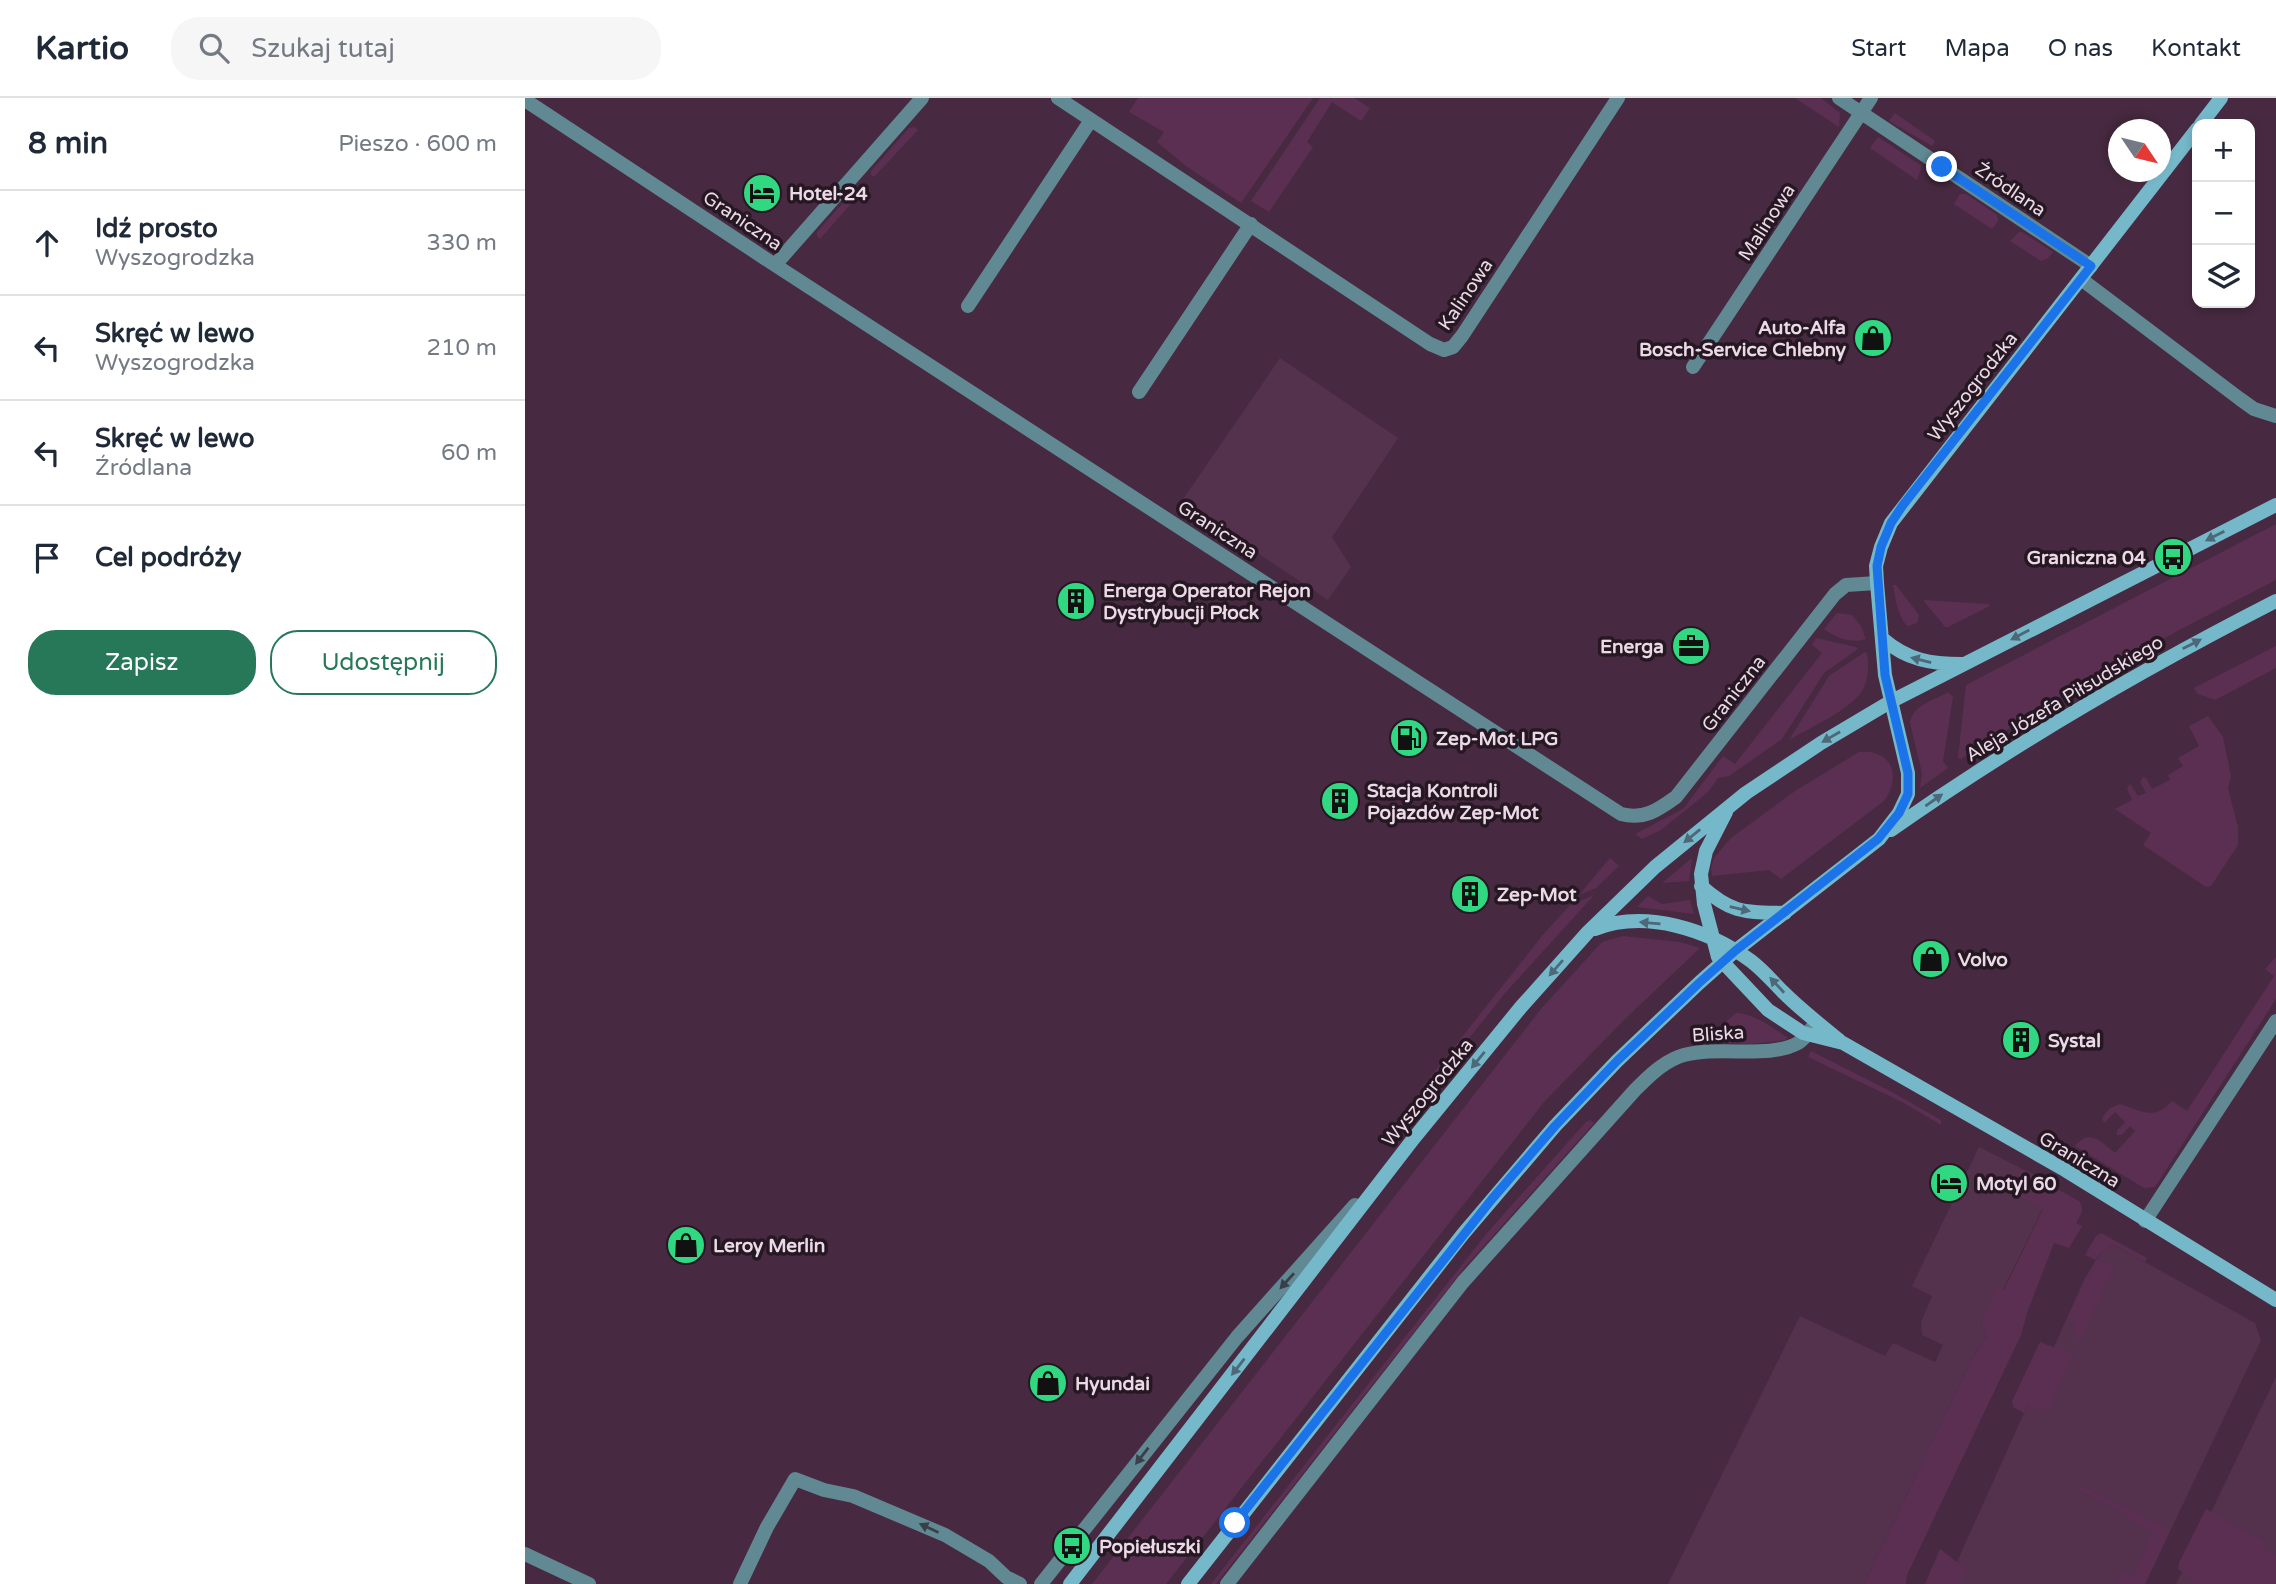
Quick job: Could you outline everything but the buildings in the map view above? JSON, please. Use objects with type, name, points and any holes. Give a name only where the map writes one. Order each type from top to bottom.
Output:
[{"type":"main road","points":[[2205,119],[2221,98]]},
{"type":"main road","name":"Wyszogrodzka","points":[[1188,1584],[1524,1160],[1617,1061],[1735,951],[1878,839],[1905,803],[1909,783],[1890,702],[1877,583],[1881,547],[1891,523],[2192,135]]},
{"type":"main road","points":[[1890,702],[2276,505]]},
{"type":"main road","name":"Aleja Józefa Piłsudskiego","points":[[1878,839],[2058,720],[2169,656],[2276,601]]},
{"type":"main road","points":[[1883,639],[1902,654],[1917,660],[1965,664]]},
{"type":"main road","name":"Wyszogrodzka","points":[[1070,1584],[1414,1138],[1521,1007],[1588,932],[1655,867],[1730,805],[1821,743],[1890,702]]},
{"type":"main road","points":[[1730,805],[1702,864],[1701,886],[1713,939],[1722,963],[1768,1010],[1811,1028]]},
{"type":"main road","points":[[1701,886],[1734,910],[1785,913]]},
{"type":"main road","points":[[1588,932],[1612,923],[1633,921],[1679,927],[1713,939],[1753,962],[1811,1028]]},
{"type":"main road","name":"Graniczna","points":[[1811,1028],[1843,1043],[2065,1170],[2276,1300]]},
{"type":"street","points":[[775,265],[922,98]]},
{"type":"street","name":"Kalinowa","points":[[1058,98],[1430,344],[1444,350],[1462,335],[1618,98]]},
{"type":"street","name":"Źródlana","points":[[1839,98],[2091,266]]},
{"type":"street","name":"Malinowa","points":[[1693,367],[1871,98]]},
{"type":"street","name":"Graniczna","points":[[525,100],[1621,814],[1632,817],[1651,813],[1676,797],[1835,594],[1846,585],[1877,583]]},
{"type":"street","points":[[968,306],[1091,120]]},
{"type":"street","points":[[1139,392],[1251,225]]},
{"type":"street","points":[[2081,279],[2239,399],[2254,409],[2276,416]]},
{"type":"street","points":[[2145,1221],[2276,1021]]},
{"type":"street","name":"Bliska","points":[[1227,1584],[1464,1282],[1635,1090],[1668,1061],[1687,1054],[1782,1048],[1800,1042],[1811,1028]]},
{"type":"street","points":[[1041,1584],[1237,1337],[1414,1138]]},
{"type":"street","points":[[740,1584],[767,1527],[795,1479],[824,1490],[853,1496],[946,1535],[1020,1584]]},
{"type":"street","points":[[525,1555],[589,1584]]},
{"type":"shaded area","points":[[1138,98],[1313,98],[1241,203],[1186,166],[1157,142],[1164,132],[1129,112]]},
{"type":"shaded area","points":[[1320,98],[1354,98],[1370,108],[1361,121],[1332,102],[1307,142],[1313,147],[1269,212],[1251,201]]},
{"type":"shaded area","points":[[1795,98],[1821,98],[1840,113],[1839,127]]},
{"type":"shaded area","points":[[1895,113],[1935,141],[1932,146],[1889,121]]},
{"type":"shaded area","points":[[909,128],[918,130],[874,177],[871,175],[871,171]]},
{"type":"shaded area","points":[[1878,137],[1922,166],[1917,180],[1870,148]]},
{"type":"shaded area","points":[[1960,194],[1966,194],[1997,215],[1998,221],[1992,229],[1954,204]]},
{"type":"shaded area","points":[[850,195],[857,197],[820,239],[817,232]]},
{"type":"shaded area","points":[[2019,232],[2053,252],[2041,261],[2010,241]]},
{"type":"shaded area","points":[[1280,358],[1398,438],[1332,537],[1351,567],[1328,600],[1181,502]]},
{"type":"shaded area","points":[[2276,524],[2276,580],[2070,690],[1961,759],[1958,758],[1966,685]]},
{"type":"shaded area","points":[[1893,585],[1896,585],[1919,615],[1917,623],[1907,626],[1901,617]]},
{"type":"shaded area","points":[[1923,600],[1988,604],[1990,606],[1945,627]]},
{"type":"shaded area","points":[[1837,613],[1852,615],[1861,626],[1866,639],[1844,639],[1824,629]]},
{"type":"shaded area","points":[[1816,638],[1858,649],[1824,673],[1782,739],[1729,776],[1718,778],[1708,792],[1661,830],[1642,839],[1635,834],[1683,809],[1723,756],[1735,764],[1822,653],[1812,645]]},
{"type":"shaded area","points":[[2276,646],[2276,668],[2215,700],[2198,694],[2194,688]]},
{"type":"shaded area","points":[[1865,652],[1868,658],[1867,677],[1856,698],[1839,712],[1789,740],[1829,676]]},
{"type":"shaded area","points":[[1947,693],[1953,697],[1943,761],[1948,768],[1920,788],[1922,773],[1910,723],[1919,708]]},
{"type":"shaded area","points":[[2208,716],[2223,737],[2231,776],[2228,789],[2238,827],[2238,845],[2211,886],[2206,887],[2143,845],[2151,833],[2115,809],[2132,800],[2127,789],[2130,784],[2138,796],[2146,793],[2140,782],[2143,777],[2152,789],[2170,780],[2168,775],[2183,766],[2178,758],[2199,746],[2189,726]]},
{"type":"shaded area","points":[[1859,752],[1879,755],[1891,766],[1892,782],[1884,801],[1781,879],[1769,870],[1712,876],[1714,858],[1731,838],[1795,791]]},
{"type":"shaded area","points":[[1610,858],[1619,866],[1596,888],[1579,895]]},
{"type":"shaded area","points":[[1692,858],[1689,881],[1662,883]]},
{"type":"shaded area","points":[[1594,895],[1506,992],[1412,1110],[1420,1090],[1542,936],[1570,905]]},
{"type":"shaded area","points":[[1648,896],[1662,904],[1690,900],[1694,914],[1637,907]]},
{"type":"shaded area","points":[[1623,936],[1680,942],[1700,948],[1625,1019],[1544,1102],[1166,1584],[1092,1584],[1541,1009],[1602,942]]},
{"type":"shaded area","points":[[2276,957],[2276,999],[2155,1187],[2144,1188],[2075,1146],[2091,1137],[2115,1153],[2135,1131],[2130,1126],[2122,1135],[2117,1135],[2125,1122],[2115,1112],[2104,1123],[2102,1118],[2110,1108],[2120,1104],[2154,1113],[2172,1101],[2187,1111],[2274,976],[2265,969]]},
{"type":"shaded area","points":[[1736,1013],[1763,1022],[1787,1037],[1786,1040],[1750,1044],[1703,1042]]},
{"type":"shaded area","points":[[1811,1051],[1941,1120],[1941,1125],[1904,1103],[1808,1057]]},
{"type":"shaded area","points":[[1590,1120],[1594,1123],[1466,1266],[1216,1584],[1211,1584],[1487,1233]]},
{"type":"shaded area","points":[[1979,1147],[2054,1185],[2003,1290],[1997,1288],[1981,1322],[1987,1337],[1973,1357],[1864,1584],[1668,1584],[1800,1316],[1885,1356],[1893,1343],[1935,1362],[1943,1345],[1922,1335],[1921,1322],[1932,1296],[1912,1286]]},
{"type":"shaded area","points":[[2019,1168],[2079,1201],[2082,1210],[2076,1223],[2082,1226],[2069,1248],[2054,1243],[2021,1335],[1907,1575],[1906,1584],[1864,1584],[1973,1357],[1987,1337],[1981,1322],[1997,1287],[2004,1290],[2043,1209],[2018,1197]]},
{"type":"shaded area","points":[[2101,1233],[2147,1258],[2145,1262],[2114,1245],[2101,1252],[2096,1259],[2114,1267],[2080,1341],[2074,1338],[2074,1321],[2067,1318],[2096,1260],[2085,1255],[2096,1236]]},
{"type":"shaded area","points":[[2114,1245],[2255,1323],[2261,1340],[2145,1584],[1947,1584],[2085,1278],[2101,1252]]},
{"type":"shaded area","points":[[2040,1342],[2074,1355],[2047,1412],[2028,1404],[2024,1413],[2013,1407],[2012,1401]]},
{"type":"shaded area","points":[[2276,1377],[2276,1584],[2176,1584],[2189,1558]]},
{"type":"shaded area","points":[[2081,1486],[2171,1529],[2145,1584],[2116,1584],[2122,1571],[2133,1576],[2153,1532],[2126,1519],[2128,1514],[2079,1490]]},
{"type":"shaded area","points":[[2206,1509],[2264,1541],[2262,1546],[2276,1554],[2276,1584],[2199,1584],[2178,1569]]},
{"type":"shaded area","points":[[1940,1549],[1968,1568],[1961,1584],[1925,1584]]},
{"type":"place","name":"Hotel-24","points":[[762,193]]},
{"type":"place","name":"Auto-Alfa Bosch-Service Chlebny","points":[[1873,338]]},
{"type":"place","name":"Graniczna 04","points":[[2173,557]]},
{"type":"place","name":"Energa Operator Rejon Dystrybucji Płock","points":[[1076,601]]},
{"type":"place","name":"Energa","points":[[1691,646]]},
{"type":"place","name":"Zep-Mot LPG","points":[[1409,738]]},
{"type":"place","name":"Stacja Kontroli Pojazdów Zep-Mot","points":[[1340,801]]},
{"type":"place","name":"Zep-Mot","points":[[1470,894]]},
{"type":"place","name":"Volvo","points":[[1931,959]]},
{"type":"place","name":"Systal","points":[[2021,1040]]},
{"type":"place","name":"Motyl 60","points":[[1949,1183]]},
{"type":"place","name":"Leroy Merlin","points":[[686,1245]]},
{"type":"place","name":"Hyundai","points":[[1048,1383]]},
{"type":"place","name":"Popiełuszki","points":[[1072,1546]]},
{"type":"route","points":[[1235,1523],[1492,1199],[1555,1126],[1617,1061],[1735,951],[1878,839],[1905,803],[1908,773],[1885,675],[1877,583],[1881,547],[1891,523],[1903,505],[2091,266],[1942,167]]}]
